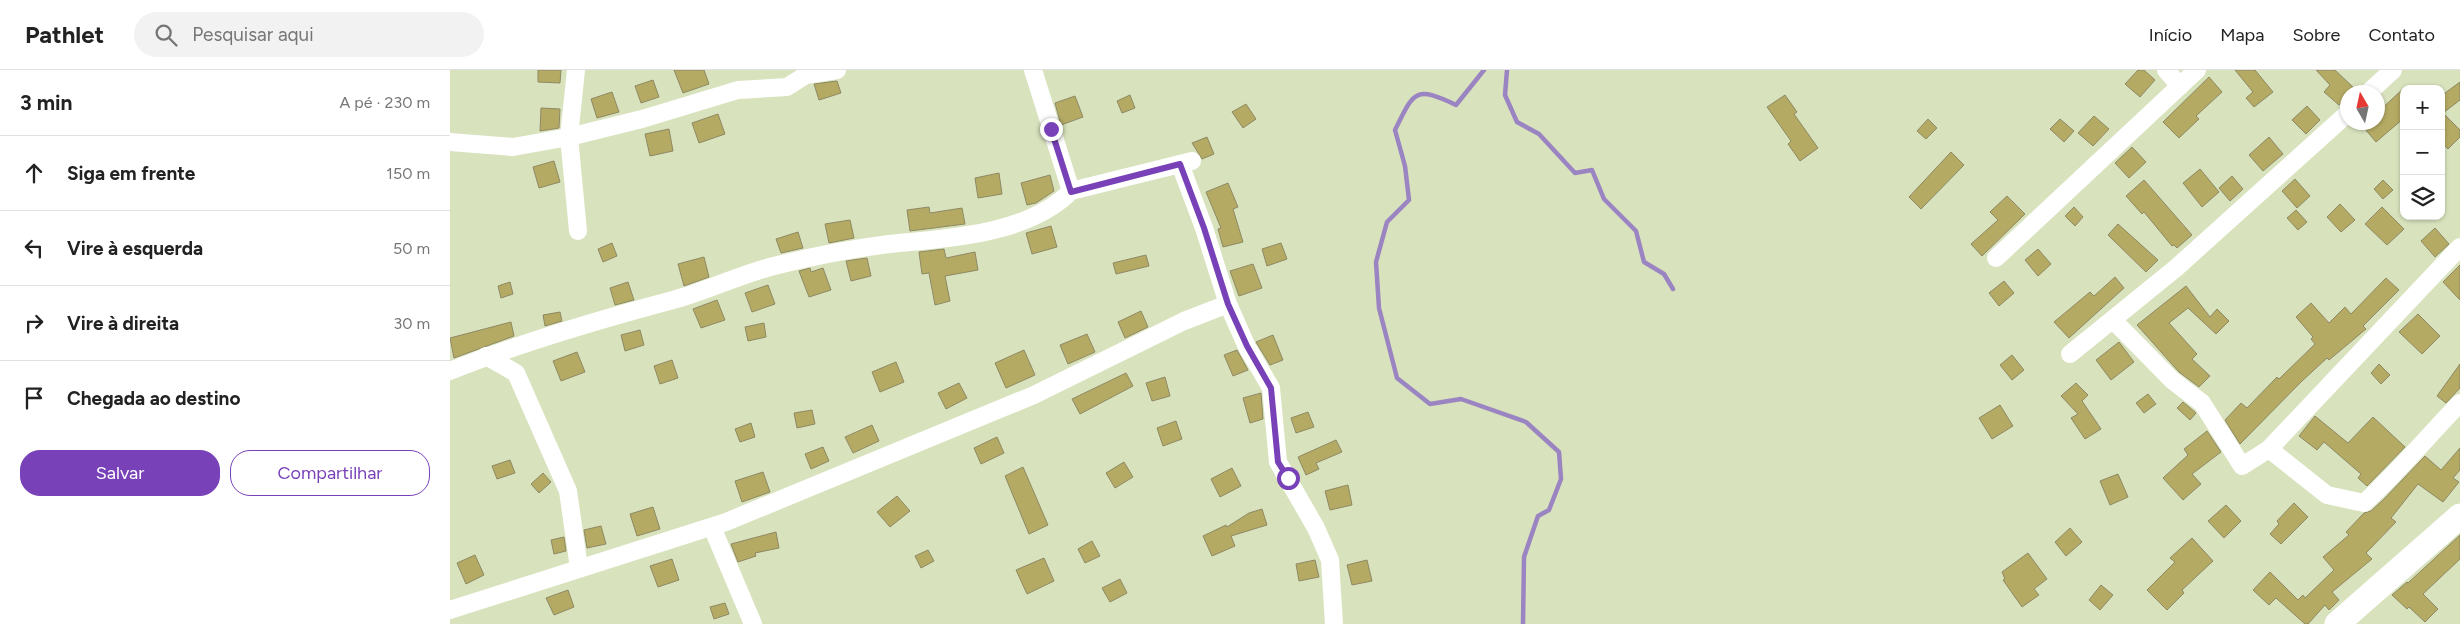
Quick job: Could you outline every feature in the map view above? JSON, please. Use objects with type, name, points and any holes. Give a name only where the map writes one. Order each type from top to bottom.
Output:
[{"type":"street","points":[[576,70],[569,137],[578,231]]},
{"type":"street","points":[[450,142],[513,146],[569,137],[642,119],[738,90],[787,87],[806,75],[837,70]]},
{"type":"street","points":[[1033,70],[1071,192]]},
{"type":"street","points":[[2166,70],[2180,86]]},
{"type":"street","points":[[1996,258],[2197,70]]},
{"type":"street","points":[[2377,85],[2393,70]]},
{"type":"street","points":[[2070,354],[2176,268],[2340,120]]},
{"type":"street","points":[[450,372],[486,356],[675,299],[770,267],[878,246],[940,240],[988,231],[1035,217],[1062,201],[1071,192],[1186,162],[1228,304],[1247,346],[1271,388],[1278,462],[1316,528],[1330,560],[1334,624]]},
{"type":"street","points":[[2112,320],[2172,380],[2202,404],[2242,466],[2268,448],[2460,247]]},
{"type":"street","points":[[450,610],[712,526],[1034,395],[1184,321],[1228,304]]},
{"type":"street","points":[[520,346],[516,373],[568,491],[579,568]]},
{"type":"street","points":[[486,356],[516,373]]},
{"type":"street","points":[[2268,448],[2327,495],[2364,503],[2393,477],[2424,440],[2460,404]]},
{"type":"street","points":[[2337,624],[2460,516]]},
{"type":"street","points":[[712,526],[753,624]]},
{"type":"building","points":[[538,70],[561,70],[560,83],[538,82]]},
{"type":"building","points":[[674,70],[704,70],[709,84],[683,93]]},
{"type":"building","points":[[2138,70],[2144,70],[2155,80],[2140,97],[2125,84]]},
{"type":"building","points":[[2235,70],[2255,70],[2273,92],[2254,107],[2246,98],[2253,92]]},
{"type":"building","points":[[2316,70],[2335,70],[2351,85],[2340,85],[2339,105],[2324,92],[2330,85]]},
{"type":"building","points":[[2209,77],[2222,92],[2196,116],[2199,119],[2179,138],[2163,122]]},
{"type":"building","points":[[653,80],[659,97],[641,103],[635,86]]},
{"type":"building","points":[[837,81],[841,93],[819,100],[814,84]]},
{"type":"building","points":[[2460,82],[2460,100],[2445,111],[2445,93]]},
{"type":"building","points":[[612,92],[619,112],[597,118],[591,99]]},
{"type":"building","points":[[2400,92],[2400,121],[2376,142],[2366,130],[2385,130],[2385,106]]},
{"type":"building","points":[[1130,95],[1135,108],[1122,113],[1117,101]]},
{"type":"building","points":[[1785,95],[1797,112],[1794,114],[1818,148],[1800,161],[1788,144],[1791,141],[1767,107]]},
{"type":"building","points":[[1075,96],[1083,117],[1061,125],[1055,103]]},
{"type":"building","points":[[1246,104],[1256,119],[1243,128],[1232,112]]},
{"type":"building","points":[[2307,106],[2320,120],[2306,134],[2292,120]]},
{"type":"building","points":[[541,108],[560,109],[559,128],[540,131]]},
{"type":"building","points":[[718,114],[725,134],[699,143],[692,123]]},
{"type":"building","points":[[2445,115],[2460,130],[2460,137],[2448,149],[2445,146]]},
{"type":"building","points":[[2094,116],[2109,129],[2093,146],[2078,133]]},
{"type":"building","points":[[1928,119],[1937,128],[1926,139],[1917,131]]},
{"type":"building","points":[[2060,119],[2074,131],[2064,142],[2050,129]]},
{"type":"building","points":[[669,129],[673,151],[650,156],[645,134]]},
{"type":"building","points":[[1207,137],[1214,154],[1202,159],[1192,143]]},
{"type":"building","points":[[2269,137],[2283,154],[2263,171],[2249,155]]},
{"type":"building","points":[[2132,147],[2146,162],[2129,178],[2115,163]]},
{"type":"building","points":[[1951,152],[1964,165],[1921,209],[1909,197]]},
{"type":"building","points":[[554,161],[560,182],[539,188],[533,167]]},
{"type":"building","points":[[2200,169],[2219,192],[2202,207],[2183,183]]},
{"type":"building","points":[[999,173],[1002,194],[978,198],[975,178]]},
{"type":"building","points":[[1050,175],[1054,191],[1036,203],[1027,205],[1021,183]]},
{"type":"building","points":[[2232,176],[2243,189],[2230,201],[2219,188]]},
{"type":"building","points":[[2295,179],[2310,196],[2297,208],[2282,191]]},
{"type":"building","points":[[2144,180],[2192,235],[2177,248],[2174,245],[2172,246],[2144,212],[2142,214],[2126,196]]},
{"type":"building","points":[[2383,180],[2393,190],[2383,199],[2374,189]]},
{"type":"building","points":[[1228,183],[1238,207],[1233,209],[1243,242],[1223,247],[1218,229],[1221,228],[1206,192]]},
{"type":"building","points":[[2007,196],[2025,214],[1982,256],[1971,244],[1998,220],[1990,212]]},
{"type":"building","points":[[2340,204],[2355,220],[2341,232],[2327,217]]},
{"type":"building","points":[[929,207],[930,213],[962,208],[965,224],[910,231],[907,210]]},
{"type":"building","points":[[2074,207],[2083,217],[2075,226],[2065,216]]},
{"type":"building","points":[[2382,207],[2404,229],[2387,245],[2365,224]]},
{"type":"building","points":[[2296,210],[2307,222],[2298,230],[2287,218]]},
{"type":"building","points":[[850,220],[854,238],[829,243],[825,224]]},
{"type":"building","points":[[2118,224],[2158,260],[2146,272],[2108,235]]},
{"type":"building","points":[[1051,226],[1057,247],[1032,254],[1026,233]]},
{"type":"building","points":[[2435,228],[2449,244],[2435,257],[2421,241]]},
{"type":"building","points":[[798,232],[803,248],[781,253],[776,239]]},
{"type":"building","points":[[612,243],[617,256],[603,262],[598,249]]},
{"type":"building","points":[[1281,243],[1287,259],[1267,266],[1262,249]]},
{"type":"building","points":[[944,249],[946,258],[975,252],[978,270],[945,276],[950,301],[935,305],[929,273],[922,274],[919,252]]},
{"type":"building","points":[[2038,249],[2051,264],[2038,276],[2025,260]]},
{"type":"building","points":[[1146,255],[1149,266],[1116,274],[1113,263]]},
{"type":"building","points":[[704,257],[709,277],[684,286],[678,264]]},
{"type":"building","points":[[867,258],[871,276],[851,281],[846,261]]},
{"type":"building","points":[[1253,264],[1262,288],[1239,296],[1230,271]]},
{"type":"building","points":[[2460,265],[2460,300],[2443,282]]},
{"type":"building","points":[[810,268],[811,272],[823,268],[831,290],[809,297],[799,271]]},
{"type":"building","points":[[2115,277],[2124,288],[2069,338],[2054,322],[2090,292],[2094,296]]},
{"type":"building","points":[[2386,278],[2399,290],[2363,326],[2366,329],[2329,360],[2327,358],[2240,444],[2225,420],[2241,403],[2247,408],[2277,377],[2279,379],[2315,344],[2311,339],[2313,337],[2296,317],[2311,303],[2329,323],[2345,307],[2351,314]]},
{"type":"building","points":[[2004,281],[2014,293],[1999,306],[1989,293]]},
{"type":"building","points":[[510,282],[513,294],[501,298],[498,286]]},
{"type":"building","points":[[628,282],[634,300],[615,305],[610,288]]},
{"type":"building","points":[[768,285],[775,304],[752,312],[745,293]]},
{"type":"building","points":[[2186,286],[2210,317],[2217,309],[2229,321],[2216,334],[2188,308],[2169,323],[2197,354],[2192,359],[2210,376],[2199,387],[2179,372],[2137,325]]},
{"type":"building","points":[[717,300],[725,320],[701,328],[693,309]]},
{"type":"building","points":[[1141,311],[1148,327],[1125,338],[1118,322]]},
{"type":"building","points":[[560,312],[562,321],[545,326],[543,315]]},
{"type":"building","points":[[2418,314],[2440,336],[2422,354],[2399,332]]},
{"type":"building","points":[[511,322],[514,336],[454,358],[450,338]]},
{"type":"building","points":[[764,323],[766,337],[748,341],[745,327]]},
{"type":"building","points":[[640,330],[644,345],[625,351],[621,335]]},
{"type":"building","points":[[1087,334],[1095,352],[1068,364],[1060,345]]},
{"type":"building","points":[[1273,335],[1283,360],[1270,365],[1256,342]]},
{"type":"building","points":[[2119,342],[2134,362],[2111,380],[2096,360]]},
{"type":"building","points":[[1024,350],[1035,375],[1006,388],[995,363]]},
{"type":"building","points":[[1237,350],[1248,370],[1233,376],[1224,355]]},
{"type":"building","points":[[577,352],[585,372],[561,381],[553,361]]},
{"type":"building","points":[[2012,355],[2024,370],[2012,380],[2000,365]]},
{"type":"building","points":[[672,360],[678,378],[660,384],[654,366]]},
{"type":"building","points":[[896,362],[904,382],[880,392],[872,372]]},
{"type":"building","points":[[2379,364],[2390,375],[2381,384],[2371,373]]},
{"type":"building","points":[[2460,364],[2460,388],[2446,403],[2437,396]]},
{"type":"building","points":[[1126,373],[1133,386],[1080,414],[1072,399]]},
{"type":"building","points":[[1165,377],[1170,396],[1152,401],[1146,383]]},
{"type":"building","points":[[959,383],[967,398],[946,409],[938,393]]},
{"type":"building","points":[[2076,383],[2088,395],[2082,401],[2101,429],[2085,439],[2071,418],[2078,414],[2061,396]]},
{"type":"building","points":[[1261,393],[1263,419],[1250,423],[1243,398]]},
{"type":"building","points":[[2148,394],[2156,404],[2144,413],[2136,403]]},
{"type":"building","points":[[2183,402],[2196,413],[2190,420],[2177,408]]},
{"type":"building","points":[[2000,405],[2013,426],[1992,439],[1979,418]]},
{"type":"building","points":[[812,410],[815,424],[797,428],[794,413]]},
{"type":"building","points":[[1308,412],[1314,427],[1296,433],[1291,418]]},
{"type":"building","points":[[2315,416],[2348,443],[2373,417],[2405,447],[2367,486],[2358,478],[2361,474],[2324,442],[2317,450],[2299,436]]},
{"type":"building","points":[[1176,421],[1182,439],[1163,446],[1157,428]]},
{"type":"building","points":[[751,423],[755,437],[740,442],[735,429]]},
{"type":"building","points":[[872,425],[879,441],[853,453],[845,437]]},
{"type":"building","points":[[2207,431],[2221,452],[2192,474],[2201,484],[2183,500],[2163,478],[2188,455],[2184,449]]},
{"type":"building","points":[[997,437],[1004,453],[981,464],[974,448]]},
{"type":"building","points":[[1336,440],[1342,452],[1316,463],[1319,469],[1306,475],[1298,457]]},
{"type":"building","points":[[823,447],[829,461],[811,469],[805,454]]},
{"type":"building","points":[[2460,448],[2460,470],[2453,478],[2459,482],[2443,502],[2418,484],[2391,518],[2396,522],[2366,553],[2372,559],[2332,592],[2339,600],[2329,610],[2325,605],[2308,624],[2305,624],[2276,598],[2269,605],[2253,590],[2270,572],[2298,600],[2303,595],[2305,598],[2334,570],[2323,557],[2349,535],[2346,532],[2364,513],[2371,511],[2384,499],[2425,456],[2441,470]]},
{"type":"building","points":[[510,460],[515,473],[497,479],[492,466]]},
{"type":"building","points":[[1124,462],[1133,477],[1115,488],[1106,473]]},
{"type":"building","points":[[1023,467],[1048,525],[1029,534],[1005,476]]},
{"type":"building","points":[[1232,468],[1241,486],[1220,497],[1211,479]]},
{"type":"building","points":[[763,472],[770,492],[742,502],[735,481]]},
{"type":"building","points":[[543,473],[551,482],[539,493],[531,484]]},
{"type":"building","points":[[2118,474],[2128,497],[2110,505],[2100,481]]},
{"type":"building","points":[[1348,485],[1352,505],[1330,510],[1325,491]]},
{"type":"building","points":[[897,496],[910,511],[890,527],[877,512]]},
{"type":"building","points":[[2294,503],[2308,517],[2281,544],[2270,534],[2279,524],[2277,521]]},
{"type":"building","points":[[2226,505],[2241,521],[2224,538],[2208,521]]},
{"type":"building","points":[[653,507],[660,529],[637,536],[630,514]]},
{"type":"building","points":[[1262,509],[1267,525],[1231,536],[1235,546],[1212,556],[1203,536],[1226,525],[1227,527],[1249,513]]},
{"type":"building","points":[[601,526],[606,544],[587,548],[584,530]]},
{"type":"building","points":[[2070,528],[2082,542],[2066,556],[2055,542]]},
{"type":"building","points":[[776,532],[779,548],[755,553],[756,556],[738,562],[731,544]]},
{"type":"building","points":[[2460,535],[2460,559],[2423,594],[2438,609],[2425,622],[2392,595],[2408,583]]},
{"type":"building","points":[[564,537],[566,551],[554,554],[551,540]]},
{"type":"building","points":[[2192,538],[2213,561],[2182,590],[2184,593],[2167,610],[2147,590],[2175,562],[2170,558]]},
{"type":"building","points":[[1092,541],[1100,556],[1085,563],[1078,549]]},
{"type":"building","points":[[928,550],[934,561],[921,568],[915,556]]},
{"type":"building","points":[[2028,553],[2047,579],[2034,589],[2039,595],[2022,607],[2003,580],[2005,579],[2002,572]]},
{"type":"building","points":[[475,555],[484,575],[466,584],[457,563]]},
{"type":"building","points":[[1044,558],[1054,581],[1027,594],[1016,570]]},
{"type":"building","points":[[672,559],[679,580],[658,587],[650,566]]},
{"type":"building","points":[[1315,560],[1319,577],[1299,581],[1296,564]]},
{"type":"building","points":[[1367,560],[1372,581],[1352,585],[1347,565]]},
{"type":"building","points":[[1120,579],[1127,593],[1110,602],[1102,588]]},
{"type":"building","points":[[2101,585],[2113,595],[2100,610],[2089,600]]},
{"type":"building","points":[[568,590],[574,607],[554,615],[546,598]]},
{"type":"building","points":[[725,603],[729,614],[714,619],[710,607]]},
{"type":"waterway","points":[[1484,70],[1456,105],[1431,95],[1423,94],[1417,96],[1407,107],[1395,130],[1405,166],[1409,200],[1387,222],[1376,262],[1379,308],[1397,378],[1430,404],[1461,399],[1526,422],[1559,452],[1561,479],[1549,510],[1538,516],[1524,557],[1523,624]]},
{"type":"waterway","points":[[1507,70],[1505,95],[1517,122],[1539,134],[1575,173],[1592,170],[1604,199],[1636,231],[1644,262],[1664,274],[1673,289]]},
{"type":"route","points":[[1051,129],[1071,192],[1180,164],[1204,228],[1228,304],[1247,346],[1271,388],[1278,462],[1288,478]]}]
